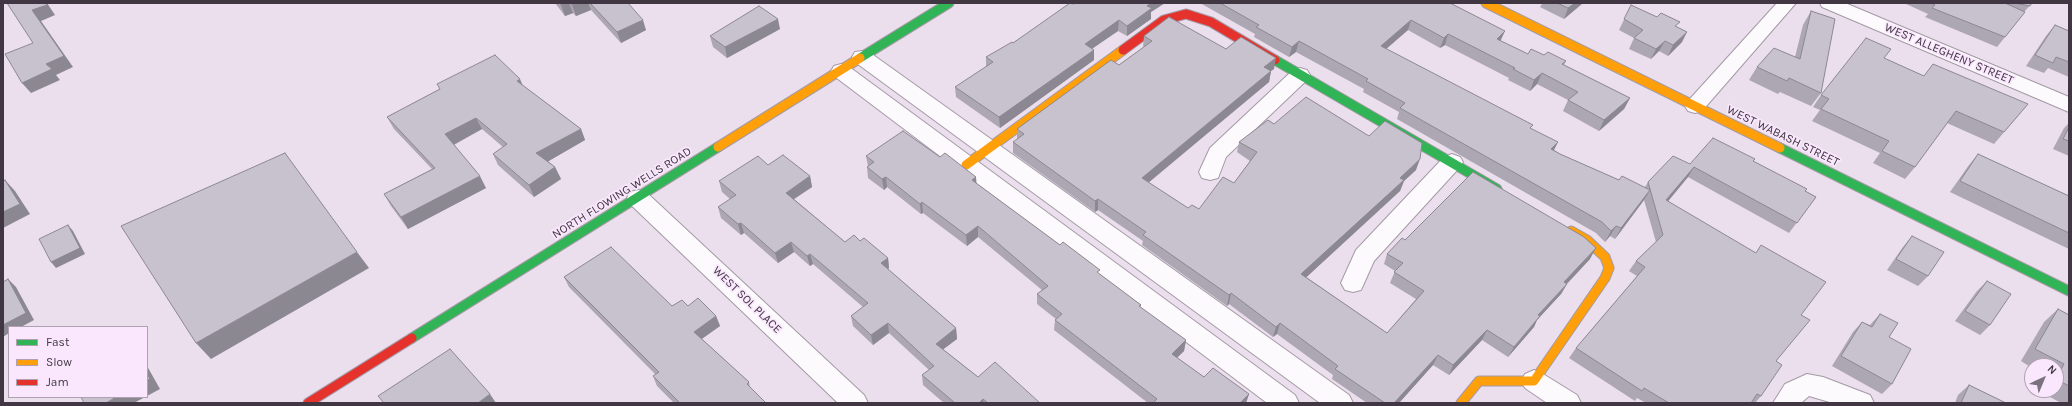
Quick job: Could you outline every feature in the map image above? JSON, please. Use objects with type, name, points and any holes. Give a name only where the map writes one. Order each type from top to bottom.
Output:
[{"type":"street","name":"NORTH FLOWING WELLS ROAD","points":[[308,403],[949,3]]},
{"type":"street","name":"WEST WABASH STREET","points":[[1486,3],[2069,290]]},
{"type":"street","points":[[1695,106],[1787,3]]},
{"type":"street","name":"WEST ALLEGHENY STREET","points":[[1829,3],[2069,105]]},
{"type":"street","points":[[966,165],[1164,20],[1186,14],[1211,22],[1506,194]]},
{"type":"street","points":[[862,57],[987,149],[1340,403]]},
{"type":"street","points":[[841,71],[1285,403],[1306,379]]},
{"type":"street","points":[[1210,172],[1216,153],[1300,75]]},
{"type":"street","points":[[1353,283],[1364,256],[1452,162]]},
{"type":"street","name":"WEST SOL PLACE","points":[[638,198],[855,403]]},
{"type":"street","points":[[1534,381],[1605,278],[1610,268],[1605,257],[1587,240],[1560,225]]},
{"type":"street","points":[[1461,403],[1479,381],[1534,381],[1568,403]]},
{"type":"street","points":[[1786,403],[1794,392],[1807,385],[1823,388],[1861,403]]},
{"type":"building","points":[[7,3],[46,3],[47,5],[32,10],[64,56],[46,64],[52,69],[22,83],[5,54],[33,43]]},
{"type":"building","points":[[590,3],[628,3],[643,20],[617,32]]},
{"type":"building","points":[[1070,3],[1151,3],[1147,6],[1152,8],[1127,26],[1119,20],[1085,44],[1094,50],[999,117],[955,87],[993,62],[986,57],[1012,42],[1013,43]]},
{"type":"building","points":[[1220,3],[1450,3],[1505,31],[1497,39],[1528,54],[1531,49],[1544,55],[1548,52],[1566,61],[1562,64],[1630,98],[1604,120],[1568,100],[1578,92],[1542,73],[1534,80],[1513,69],[1515,68],[1448,34],[1444,38],[1411,20],[1381,46],[1533,125],[1530,128],[1558,142],[1551,149],[1560,154],[1619,180],[1622,176],[1650,190],[1621,228],[1616,226],[1611,231],[1602,222],[1400,108],[1405,103],[1366,81],[1368,79],[1299,41],[1292,47],[1256,27],[1259,25]]},
{"type":"building","points":[[1557,3],[1575,3],[1568,8]]},
{"type":"building","points":[[1931,3],[2005,3],[2025,12],[2005,37],[1932,8],[1935,5]]},
{"type":"building","points":[[2014,3],[2032,3],[2030,6]]},
{"type":"building","points":[[1631,5],[1657,17],[1661,13],[1680,22],[1675,26],[1687,32],[1673,45],[1665,41],[1656,49],[1634,38],[1643,30],[1624,19]]},
{"type":"building","points":[[759,6],[778,19],[725,47],[710,36]]},
{"type":"building","points":[[1811,11],[1835,19],[1821,93],[1789,78],[1787,81],[1757,67],[1774,48],[1800,59]]},
{"type":"building","points":[[1169,17],[1226,49],[1241,37],[1276,58],[1264,67],[1271,71],[1142,178],[1188,208],[1192,205],[1199,209],[1223,177],[1234,183],[1257,152],[1239,142],[1268,120],[1274,124],[1306,97],[1369,136],[1385,121],[1422,143],[1420,159],[1400,178],[1404,180],[1301,274],[1387,333],[1424,291],[1394,272],[1403,263],[1387,254],[1402,238],[1405,240],[1473,172],[1584,237],[1596,248],[1564,282],[1567,284],[1538,315],[1540,316],[1514,347],[1487,330],[1453,365],[1438,355],[1394,403],[1385,403],[1335,369],[1338,366],[1280,323],[1276,327],[1231,293],[1229,295],[1143,235],[1146,232],[1098,199],[1095,201],[1013,142],[1024,134],[1017,129],[1111,60],[1119,65],[1152,41],[1144,36]]},
{"type":"building","points":[[2055,25],[2069,31],[2069,62],[2056,57],[2053,63],[2035,55]]},
{"type":"building","points":[[1866,38],[1891,49],[1884,58],[1924,76],[1933,64],[2028,104],[2004,132],[1956,111],[1915,167],[1882,151],[1889,141],[1821,109],[1829,99],[1821,95]]},
{"type":"building","points":[[495,55],[520,79],[517,81],[581,129],[536,153],[555,167],[529,185],[493,154],[507,144],[476,118],[445,134],[480,176],[401,217],[384,194],[435,168],[387,117],[440,89],[437,84]]},
{"type":"building","points":[[2069,127],[2069,141],[2063,139]]},
{"type":"building","points":[[903,131],[940,157],[945,153],[976,177],[972,180],[1060,245],[1063,242],[1100,270],[1097,272],[1141,305],[1139,306],[1186,340],[1172,354],[1204,377],[1213,368],[1249,394],[1240,403],[1153,403],[1157,399],[1055,320],[1062,314],[1037,294],[1048,286],[978,226],[966,235],[922,202],[920,204],[886,177],[882,179],[867,167],[874,162],[866,156]]},
{"type":"building","points":[[1713,138],[1755,159],[1753,161],[1807,189],[1805,191],[1816,197],[1797,223],[1694,167],[1666,200],[1756,253],[1761,245],[1826,282],[1801,315],[1810,320],[1776,361],[1782,365],[1761,396],[1757,394],[1751,403],[1669,403],[1644,388],[1642,391],[1576,348],[1645,267],[1636,261],[1663,235],[1648,182],[1673,156],[1690,164]]},
{"type":"building","points":[[285,153],[357,252],[196,343],[121,226]]},
{"type":"building","points":[[1978,154],[2069,196],[2069,233],[1960,181]]},
{"type":"building","points":[[783,155],[810,176],[786,193],[845,242],[854,235],[860,241],[864,238],[888,258],[881,263],[956,328],[936,344],[978,377],[995,362],[1040,403],[988,403],[983,399],[979,403],[955,403],[922,375],[934,366],[888,323],[871,335],[851,316],[868,303],[810,254],[807,256],[791,242],[775,253],[741,223],[738,224],[718,207],[736,195],[719,181],[758,156],[768,165]]},
{"type":"building","points":[[5,180],[20,204],[3,212],[3,182]]},
{"type":"building","points":[[68,225],[80,248],[51,262],[39,239]]},
{"type":"building","points":[[1912,236],[1944,252],[1928,276],[1896,259]]},
{"type":"building","points":[[611,247],[672,306],[682,300],[688,306],[698,298],[716,316],[694,332],[749,382],[747,384],[766,403],[680,403],[653,376],[659,372],[564,277]]},
{"type":"building","points":[[8,279],[26,313],[3,325],[3,282]]},
{"type":"building","points":[[1987,281],[2011,294],[1990,325],[1965,311]]},
{"type":"building","points":[[2058,309],[2069,315],[2069,386],[2064,383],[2064,358],[2052,358],[2035,349]]},
{"type":"building","points":[[1880,314],[1898,323],[1889,337],[1911,349],[1892,384],[1841,356],[1862,322],[1872,327]]},
{"type":"building","points":[[450,349],[490,394],[478,403],[384,403],[378,396]]},
{"type":"building","points":[[1969,385],[2006,403],[1961,403]]},
{"type":"building","points":[[82,398],[114,398],[106,403],[84,403]]},
{"type":"traffic: fast","points":[[860,58],[949,3]]},
{"type":"traffic: fast","points":[[1275,60],[1497,189]]},
{"type":"traffic: fast","points":[[412,338],[718,147]]},
{"type":"traffic: fast","points":[[1780,148],[2069,291]]},
{"type":"traffic: slow","points":[[1486,3],[1780,148]]},
{"type":"traffic: slow","points":[[966,165],[1123,50]]},
{"type":"traffic: slow","points":[[718,147],[860,58]]},
{"type":"traffic: slow","points":[[1461,403],[1479,381],[1534,381],[1605,278],[1609,268],[1605,257],[1587,240],[1571,231]]},
{"type":"traffic: jam","points":[[1123,50],[1164,20],[1186,14],[1211,22],[1275,60]]},
{"type":"traffic: jam","points":[[308,403],[412,338]]}]
